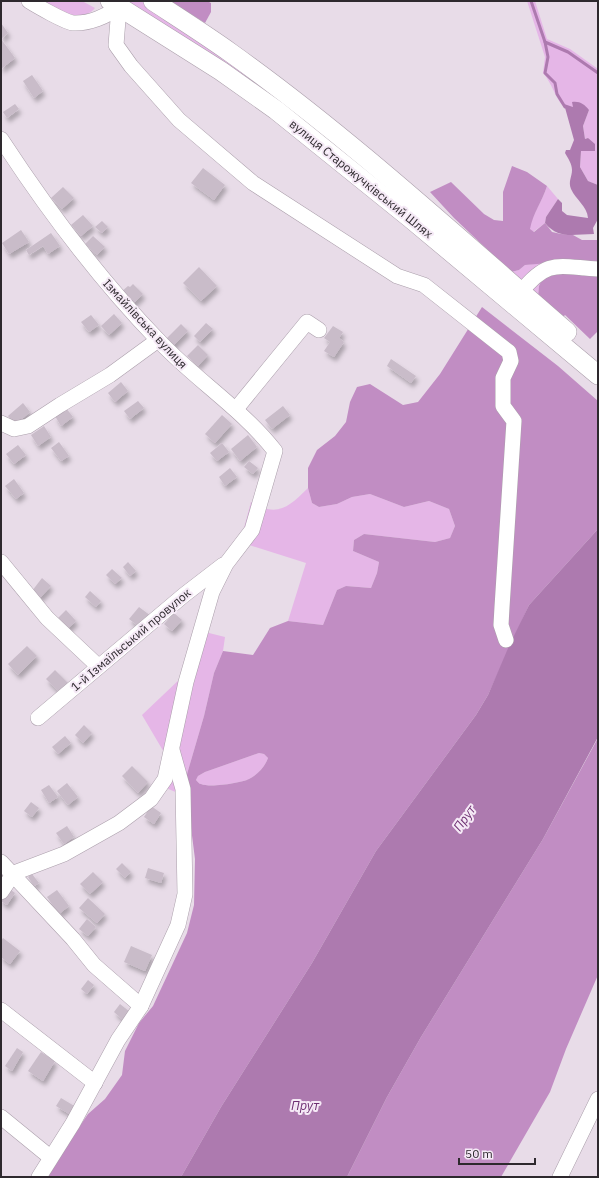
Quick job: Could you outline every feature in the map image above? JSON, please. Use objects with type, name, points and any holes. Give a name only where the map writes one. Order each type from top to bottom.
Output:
[{"type":"main road","name":"вулиця Старожучківський Шлях","points":[[153,1],[231,53],[288,96],[421,203],[521,292],[575,347],[598,375]]},
{"type":"main road","name":"вулиця Старожучківський Шлях","points":[[114,4],[221,72],[276,110],[575,347],[598,358]]},
{"type":"main road","points":[[276,110],[288,96]]},
{"type":"street","points":[[29,1],[72,23],[94,20],[113,12],[114,4]]},
{"type":"street","points":[[114,4],[116,45],[131,66],[179,120],[253,183],[398,276],[424,285],[509,352],[511,361],[503,378],[503,406],[514,422],[501,619],[501,625],[506,640]]},
{"type":"street","name":"Ізмайлівська вулиця","points":[[1,139],[39,196],[82,255],[187,370],[236,409],[275,451],[252,530],[226,564]]},
{"type":"street","points":[[521,292],[541,271],[550,266],[598,269]]},
{"type":"street","points":[[236,409],[308,322],[319,330]]},
{"type":"street","points":[[1,423],[14,429],[28,426],[110,375],[158,340]]},
{"type":"street","points":[[1,562],[47,618],[98,666]]},
{"type":"street","points":[[1,892],[14,873],[64,854],[119,823],[151,799],[165,779],[186,682],[212,592],[226,564]]},
{"type":"street","name":"1-й Ізмаїльський провулок","points":[[38,718],[184,595],[226,564]]},
{"type":"street","points":[[39,1177],[50,1157],[73,1123],[118,1040],[141,1006],[178,925],[185,894],[183,789],[172,749]]},
{"type":"street","points":[[1,862],[14,873],[48,914],[73,939],[94,965],[141,1006]]},
{"type":"street","points":[[1,1010],[95,1083]]},
{"type":"street","points":[[561,1177],[598,1099]]},
{"type":"street","points":[[1,1117],[50,1157]]},
{"type":"shaded area","points":[[41,1],[82,1],[95,8],[89,13],[75,15],[53,8]]},
{"type":"shaded area","points":[[119,1],[142,1],[279,94],[277,100]]},
{"type":"shaded area","points":[[170,1],[207,1],[211,3],[211,12],[205,23]]},
{"type":"shaded area","points":[[527,1],[535,1],[547,39],[570,49],[598,69],[598,185],[588,181],[580,167],[581,151],[595,151],[588,138],[585,139],[583,126],[589,110],[562,105],[543,73],[545,57]]},
{"type":"shaded area","points":[[512,166],[527,172],[547,186],[533,218],[530,229],[534,232],[545,223],[552,232],[573,235],[582,240],[598,240],[598,262],[562,269],[583,276],[598,274],[598,331],[590,339],[565,315],[562,318],[538,297],[539,286],[549,263],[525,265],[519,270],[511,272],[454,218],[430,192],[451,182],[484,214],[494,220],[503,221],[503,192]]},
{"type":"shaded area","points":[[547,186],[558,199],[546,217],[545,223],[533,232],[529,229]]},
{"type":"shaded area","points":[[549,262],[539,286],[538,297],[511,272],[519,270],[525,265]]},
{"type":"shaded area","points":[[482,307],[558,366],[598,401],[598,529],[529,605],[488,695],[476,715],[376,851],[312,963],[221,1107],[181,1177],[45,1177],[88,1114],[105,1099],[122,1075],[125,1051],[139,1023],[153,1006],[187,933],[194,905],[195,859],[185,781],[204,716],[214,673],[223,651],[253,655],[270,628],[288,621],[323,625],[337,590],[346,586],[371,588],[377,573],[379,562],[353,551],[354,540],[364,534],[435,542],[450,538],[455,526],[449,509],[429,501],[404,507],[370,494],[352,497],[337,504],[319,507],[312,503],[308,488],[308,468],[317,450],[335,436],[346,422],[350,402],[357,387],[370,384],[403,405],[418,402],[440,374]],"holes":[[[259,753],[264,754],[268,758],[263,768],[245,781],[205,785],[198,783],[196,780],[198,776],[205,772]]]},
{"type":"shaded area","points":[[308,488],[312,503],[319,507],[337,504],[352,497],[370,494],[404,507],[429,501],[449,509],[455,526],[450,538],[435,542],[364,534],[354,540],[353,551],[379,562],[377,573],[371,588],[346,586],[337,590],[323,625],[288,621],[306,563],[246,544],[218,586],[205,632],[225,637],[223,651],[214,673],[204,716],[185,781],[187,797],[157,784],[165,754],[142,715],[182,677],[212,571],[242,535],[251,502],[260,507],[275,510],[288,505]]},
{"type":"shaded area","points":[[598,738],[598,975],[566,1049],[550,1092],[501,1177],[347,1177],[387,1097],[421,1037],[543,839]]},
{"type":"shaded area","points":[[259,753],[264,754],[268,758],[265,765],[255,775],[245,781],[218,785],[205,785],[198,783],[196,780],[198,776],[205,772]]},
{"type":"water","points":[[572,102],[582,103],[589,110],[583,126],[585,139],[588,138],[595,144],[595,151],[581,151],[580,167],[588,181],[598,185],[598,219],[593,228],[594,234],[561,234],[550,228],[545,223],[546,217],[558,199],[562,203],[562,211],[567,215],[588,218],[584,206],[571,189],[570,184],[572,168],[565,153],[566,150],[570,150],[574,140],[564,104],[573,107]]},
{"type":"water","name":"Прут","points":[[598,529],[598,737],[543,839],[421,1037],[387,1097],[347,1177],[181,1177],[221,1107],[312,963],[376,851],[476,715],[488,695],[509,646],[529,605]]},
{"type":"building","points":[[1,23],[8,33],[1,39]]},
{"type":"building","points":[[1,39],[15,58],[1,69]]},
{"type":"building","points":[[32,75],[43,91],[34,98],[23,81]]},
{"type":"building","points":[[15,104],[19,109],[7,118],[3,112]]},
{"type":"building","points":[[203,168],[225,185],[214,200],[191,183]]},
{"type":"building","points":[[63,187],[74,198],[62,209],[51,198]]},
{"type":"building","points":[[83,215],[93,226],[81,236],[71,225]]},
{"type":"building","points":[[102,221],[108,227],[102,233],[95,227]]},
{"type":"building","points":[[21,230],[29,242],[9,254],[2,243]]},
{"type":"building","points":[[51,233],[60,246],[48,254],[43,246],[29,255],[26,250]]},
{"type":"building","points":[[93,236],[105,247],[97,255],[85,244]]},
{"type":"building","points":[[199,267],[217,286],[201,301],[183,283]]},
{"type":"building","points":[[133,284],[143,294],[133,304],[121,292]]},
{"type":"building","points":[[114,314],[122,323],[109,335],[101,326]]},
{"type":"building","points":[[91,315],[99,325],[89,332],[81,322]]},
{"type":"building","points":[[206,323],[213,329],[200,342],[194,336]]},
{"type":"building","points":[[181,324],[188,331],[172,347],[165,340]]},
{"type":"building","points":[[333,326],[343,332],[339,338],[344,342],[334,357],[324,351],[330,342],[324,338]]},
{"type":"building","points":[[198,345],[208,355],[198,366],[187,356]]},
{"type":"building","points":[[391,359],[416,376],[411,383],[387,366]]},
{"type":"building","points":[[121,382],[128,391],[115,402],[108,393]]},
{"type":"building","points":[[138,401],[144,408],[130,419],[124,411]]},
{"type":"building","points":[[23,403],[30,412],[15,425],[8,416]]},
{"type":"building","points":[[283,406],[290,415],[272,429],[265,420]]},
{"type":"building","points":[[66,408],[73,417],[61,426],[55,416]]},
{"type":"building","points":[[222,415],[232,424],[215,443],[205,434]]},
{"type":"building","points":[[44,426],[51,437],[38,446],[31,435]]},
{"type":"building","points":[[248,435],[257,447],[240,461],[231,449]]},
{"type":"building","points":[[59,442],[69,456],[61,461],[51,448]]},
{"type":"building","points":[[222,443],[229,452],[217,461],[210,453]]},
{"type":"building","points":[[18,445],[26,455],[14,464],[6,454]]},
{"type":"building","points":[[249,461],[258,468],[253,474],[244,467]]},
{"type":"building","points":[[230,468],[237,477],[225,486],[219,477]]},
{"type":"building","points":[[14,479],[24,493],[16,499],[5,486]]},
{"type":"building","points":[[128,562],[136,571],[130,576],[123,567]]},
{"type":"building","points":[[112,569],[122,578],[115,584],[106,575]]},
{"type":"building","points":[[42,578],[51,586],[40,598],[32,591]]},
{"type":"building","points":[[90,591],[101,601],[96,607],[85,597]]},
{"type":"building","points":[[139,607],[151,616],[141,628],[129,619]]},
{"type":"building","points":[[66,610],[76,621],[64,632],[55,621]]},
{"type":"building","points":[[174,613],[182,620],[172,631],[164,624]]},
{"type":"building","points":[[27,646],[37,656],[18,675],[8,664]]},
{"type":"building","points":[[55,670],[70,685],[61,694],[46,679]]},
{"type":"building","points":[[84,725],[92,733],[83,743],[75,735]]},
{"type":"building","points":[[65,736],[71,743],[58,754],[52,747]]},
{"type":"building","points":[[132,766],[148,782],[138,793],[122,776]]},
{"type":"building","points":[[67,783],[78,797],[68,805],[57,791]]},
{"type":"building","points":[[49,785],[58,797],[49,803],[41,790]]},
{"type":"building","points":[[31,802],[39,808],[32,817],[24,811]]},
{"type":"building","points":[[151,806],[161,813],[154,824],[144,817]]},
{"type":"building","points":[[67,826],[74,837],[64,844],[56,833]]},
{"type":"building","points":[[122,863],[131,872],[125,878],[116,869]]},
{"type":"building","points":[[148,868],[164,873],[161,883],[145,878]]},
{"type":"building","points":[[93,872],[103,882],[90,894],[80,884]]},
{"type":"building","points":[[32,874],[39,883],[34,886],[28,877]]},
{"type":"building","points":[[7,887],[15,893],[7,905],[1,901],[1,897]]},
{"type":"building","points":[[57,890],[69,906],[59,914],[47,897]]},
{"type":"building","points":[[88,898],[105,914],[97,923],[79,908]]},
{"type":"building","points":[[87,919],[96,927],[88,936],[79,929]]},
{"type":"building","points":[[3,938],[20,951],[10,964],[1,957],[1,941]]},
{"type":"building","points":[[131,946],[152,955],[145,971],[124,962]]},
{"type":"building","points":[[88,980],[94,985],[87,994],[81,989]]},
{"type":"building","points":[[120,1004],[130,1012],[123,1020],[114,1012]]},
{"type":"building","points":[[17,1048],[23,1052],[12,1071],[5,1066]]},
{"type":"building","points":[[41,1052],[55,1061],[43,1081],[28,1071]]},
{"type":"building","points":[[61,1098],[76,1107],[71,1115],[56,1106]]},
{"type":"waterway","points":[[531,1],[545,42],[568,52],[598,73]]},
{"type":"waterway","points":[[545,42],[548,57],[545,73],[555,83],[557,94],[565,107]]}]
